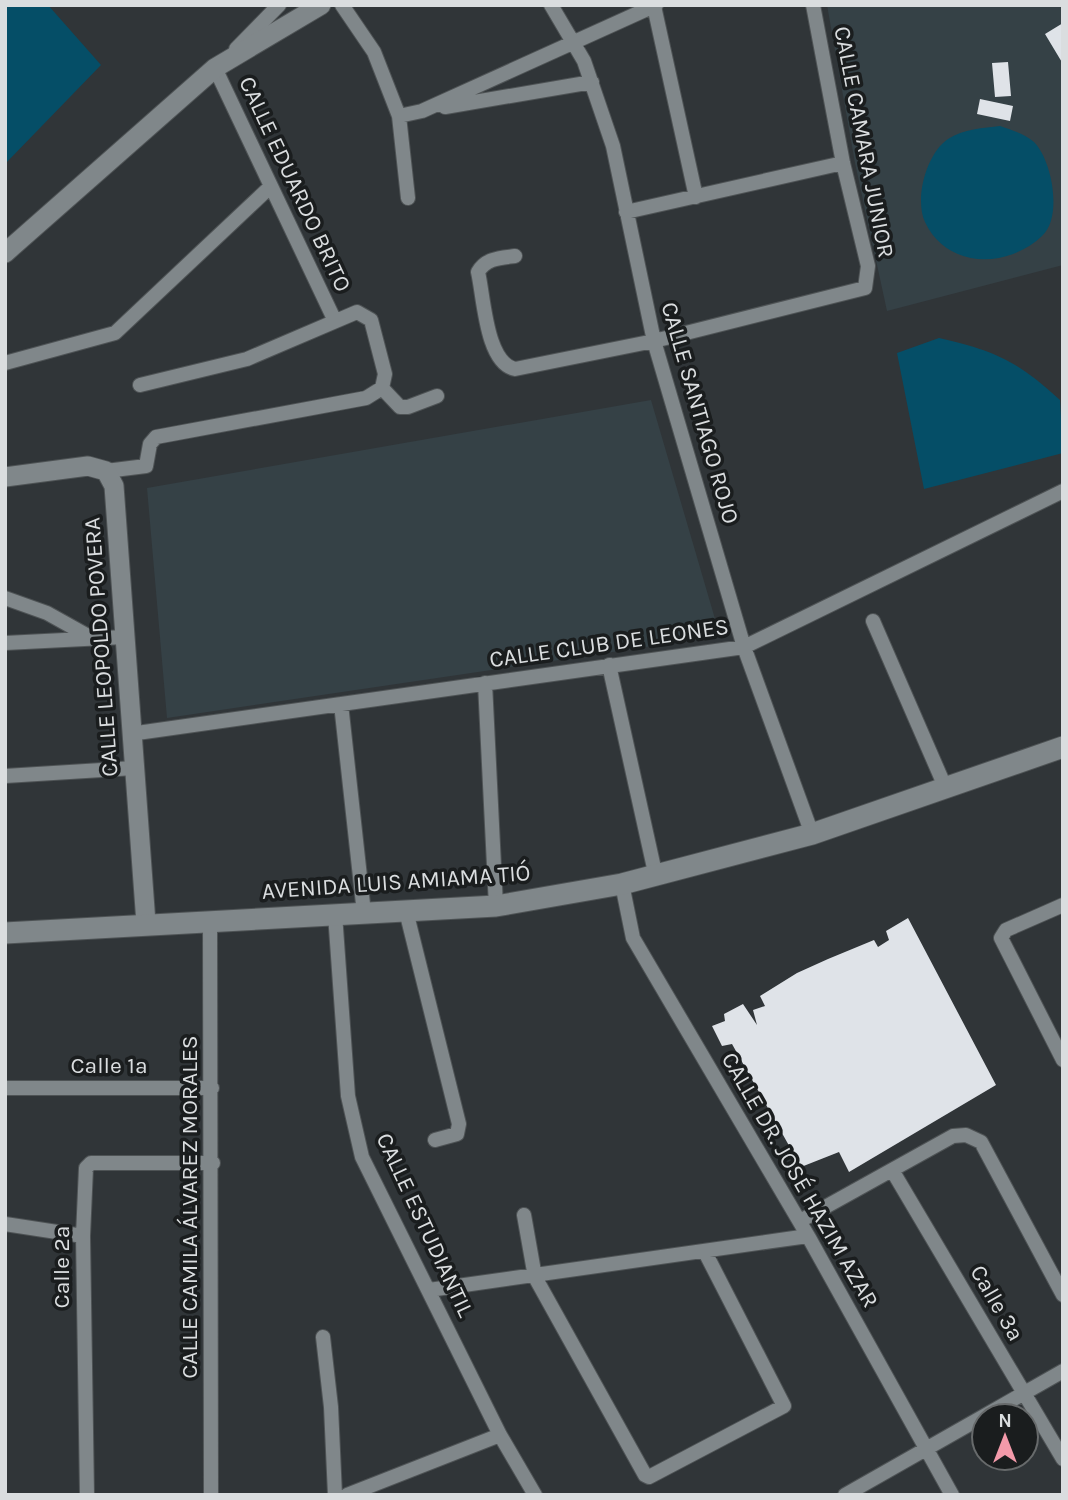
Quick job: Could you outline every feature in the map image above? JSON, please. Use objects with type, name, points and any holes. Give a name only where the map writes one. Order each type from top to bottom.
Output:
[{"type":"main road","name":"AVENIDA LUIS AMIAMA TIÓ","points":[[5,933],[146,923],[496,906],[622,884],[812,834],[1063,747]]},
{"type":"street","points":[[5,253],[219,66],[279,5]]},
{"type":"street","points":[[219,66],[321,5]]},
{"type":"street","points":[[342,5],[374,52],[399,116],[408,198]]},
{"type":"street","name":"CALLE SANTIAGO ROJO","points":[[551,5],[584,61],[613,146],[654,341],[744,647],[812,834]]},
{"type":"street","name":"CALLE CAMARA JUNIOR","points":[[654,341],[865,288],[868,266],[843,163],[813,5]]},
{"type":"street","points":[[422,111],[655,6],[696,197]]},
{"type":"street","name":"CALLE EDUARDO BRITO","points":[[219,66],[270,188],[334,319]]},
{"type":"street","points":[[399,116],[592,82]]},
{"type":"street","points":[[626,212],[843,163]]},
{"type":"street","points":[[5,363],[115,333],[270,188]]},
{"type":"street","points":[[515,256],[490,260],[482,265],[478,272],[495,355],[507,368],[515,369],[654,341]]},
{"type":"street","points":[[5,477],[88,466],[106,471],[146,466],[150,444],[156,437],[366,398],[382,388],[386,374],[371,320],[357,312],[334,319],[247,359],[140,385]]},
{"type":"street","points":[[382,388],[400,407],[408,407],[437,396]]},
{"type":"street","name":"CALLE LEOPOLDO POVERA","points":[[106,471],[114,486],[130,734],[146,923]]},
{"type":"street","name":"CALLE CLUB DE LEONES","points":[[130,734],[744,647],[1063,491]]},
{"type":"street","points":[[5,598],[47,613],[90,637]]},
{"type":"street","points":[[873,621],[946,789]]},
{"type":"street","points":[[5,643],[90,637],[124,638]]},
{"type":"street","points":[[610,665],[656,877]]},
{"type":"street","points":[[485,683],[496,906]]},
{"type":"street","points":[[341,704],[364,913]]},
{"type":"street","points":[[5,776],[134,768]]},
{"type":"street","name":"CALLE DR. JOSÉ HAZIM AZAR","points":[[622,884],[633,938],[800,1222],[952,1495]]},
{"type":"street","points":[[1063,905],[1004,931],[1001,942],[1063,1060]]},
{"type":"street","points":[[406,911],[459,1124],[457,1134],[435,1140]]},
{"type":"street","name":"CALLE ESTUDIANTIL","points":[[335,914],[348,1096],[362,1157],[500,1435],[535,1495]]},
{"type":"street","name":"CALLE CAMILA ÁLVAREZ MORALES","points":[[210,920],[213,1163],[211,1495]]},
{"type":"street","name":"Calle 1ª","points":[[5,1088],[212,1088]]},
{"type":"street","points":[[800,1222],[956,1135],[979,1139],[1063,1294]]},
{"type":"street","name":"Calle 2ª","points":[[87,1495],[83,1236],[88,1165],[213,1163]]},
{"type":"street","name":"Calle 3ª","points":[[892,1170],[1063,1459]]},
{"type":"street","points":[[524,1215],[535,1277],[645,1475],[650,1477],[785,1405],[705,1252]]},
{"type":"street","points":[[5,1224],[83,1236]]},
{"type":"street","points":[[429,1290],[808,1236]]},
{"type":"street","points":[[323,1337],[331,1407],[335,1495]]},
{"type":"street","points":[[1009,1402],[1063,1371]]},
{"type":"street","points":[[845,1495],[970,1424]]},
{"type":"street","points":[[347,1495],[500,1435]]},
{"type":"shaded area","points":[[5,5],[48,5],[101,65],[5,164]]},
{"type":"shaded area","points":[[827,5],[1063,5],[1063,265],[887,311],[855,163]]},
{"type":"shaded area","points":[[1000,126],[1018,132],[1034,142],[1040,150],[1053,189],[1052,216],[1042,236],[1028,247],[995,258],[962,256],[948,249],[935,237],[925,222],[921,201],[924,177],[934,154],[948,139],[967,131]]},
{"type":"shaded area","points":[[939,338],[1005,359],[1060,400],[1063,453],[924,489],[897,353]]},
{"type":"shaded area","points":[[651,400],[720,636],[167,718],[147,488]]},
{"type":"building","points":[[1063,23],[1063,64],[1045,34]]},
{"type":"building","points":[[1008,62],[1011,96],[995,97],[992,63]]},
{"type":"building","points":[[980,99],[1013,106],[1010,121],[977,114]]},
{"type":"building","points":[[908,918],[996,1085],[849,1172],[839,1152],[801,1167],[732,1044],[722,1046],[712,1026],[725,1021],[724,1014],[743,1004],[757,1025],[753,1010],[765,1006],[760,996],[797,973],[828,959],[874,940],[878,947],[889,940],[886,931]]}]
